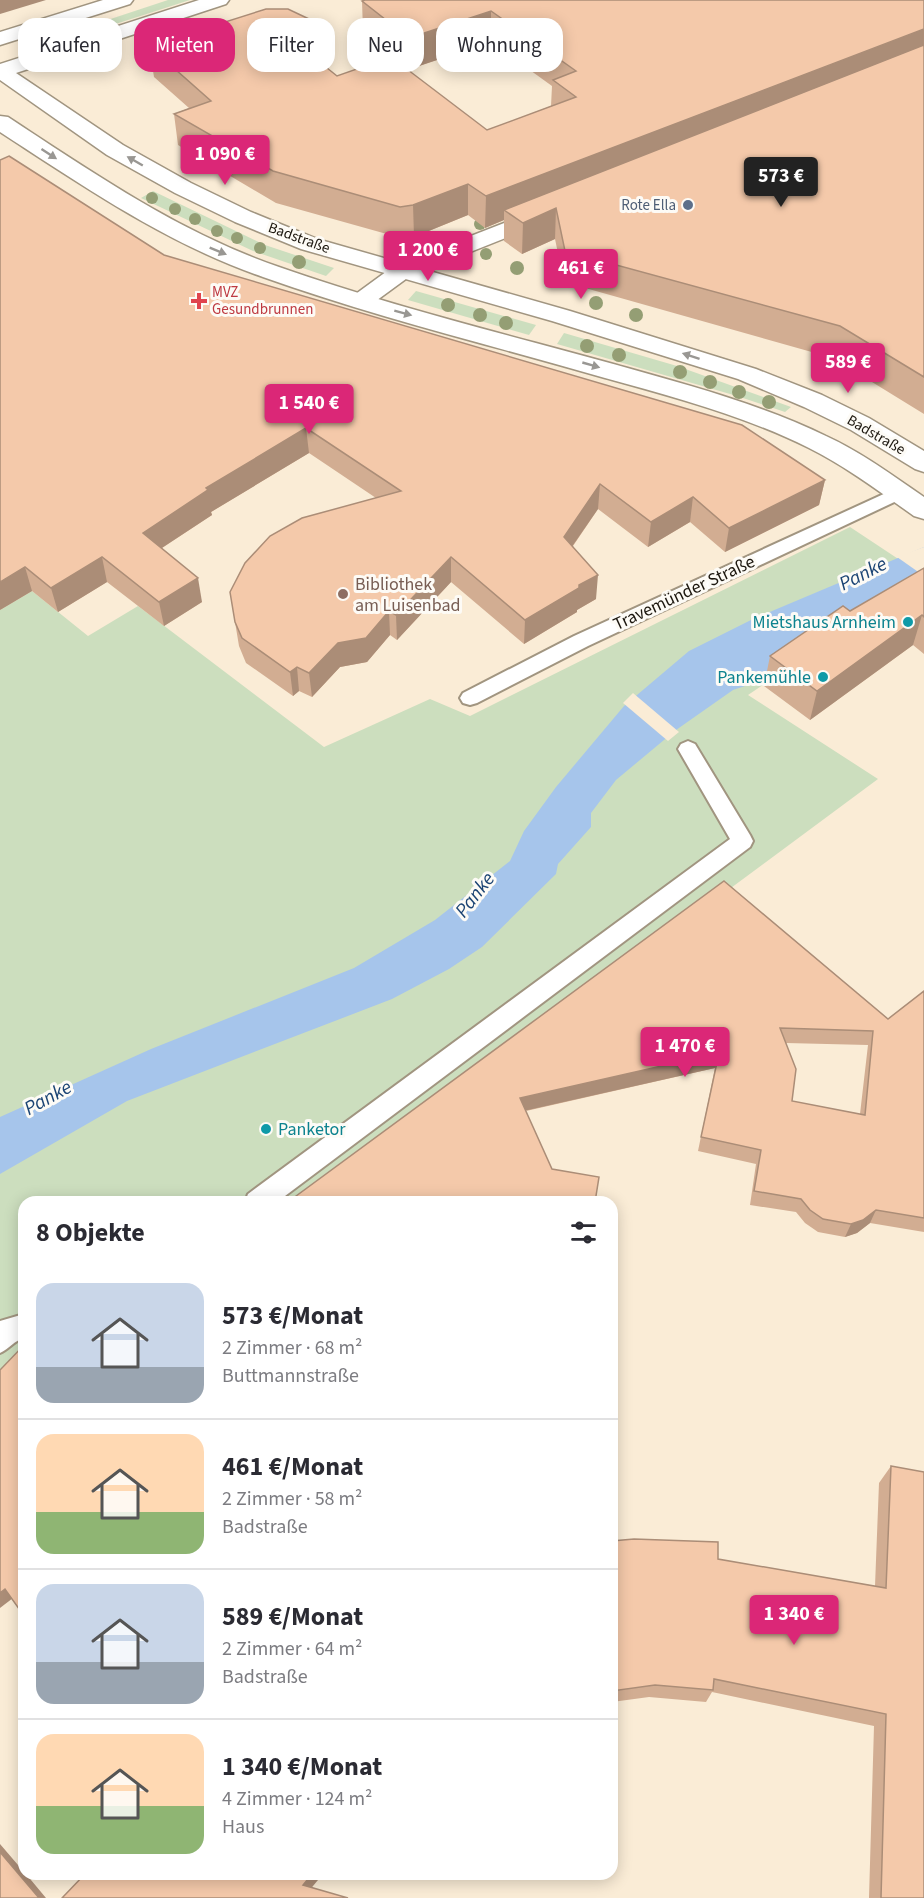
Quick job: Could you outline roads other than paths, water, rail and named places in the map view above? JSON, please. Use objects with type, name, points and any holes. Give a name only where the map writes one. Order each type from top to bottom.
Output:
[{"type":"main road","points":[[0,39],[123,0]]},
{"type":"main road","points":[[0,71],[219,0]]},
{"type":"main road","name":"Badstraße","points":[[0,71],[115,150],[183,188],[243,217],[309,244],[561,316],[747,374],[813,401],[860,424],[924,463]]},
{"type":"main road","name":"Badstraße","points":[[0,122],[131,207],[198,243],[270,272],[361,301],[678,390],[753,414],[818,442],[859,465],[924,510]]},
{"type":"main road","points":[[361,301],[402,271],[560,208]]},
{"type":"lane","name":"Travemünder Straße","points":[[470,698],[581,641],[899,493]]},
{"type":"lane","points":[[266,1196],[742,841],[688,748]]},
{"type":"lane","points":[[0,1340],[10,1329],[18,1327]]},
{"type":"water","name":"Panke","points":[[924,547],[924,592],[778,675],[733,690],[676,730],[616,780],[591,813],[591,827],[558,864],[556,874],[482,947],[449,969],[392,999],[127,1101],[0,1174],[0,1117],[151,1049],[354,968],[435,920],[510,861],[524,831],[556,787],[624,706],[689,651],[751,620]]},
{"type":"place","name":"Rote Ella","points":[[688,205]]},
{"type":"place","name":"MVZ Gesundbrunnen","points":[[199,301]]},
{"type":"place","name":"Bibliothek am Luisenbad","points":[[343,594]]},
{"type":"place","name":"Mietshaus Arnheim","points":[[908,622]]},
{"type":"place","name":"Pankemühle","points":[[823,677]]},
{"type":"place","name":"Panketor","points":[[266,1129]]}]
